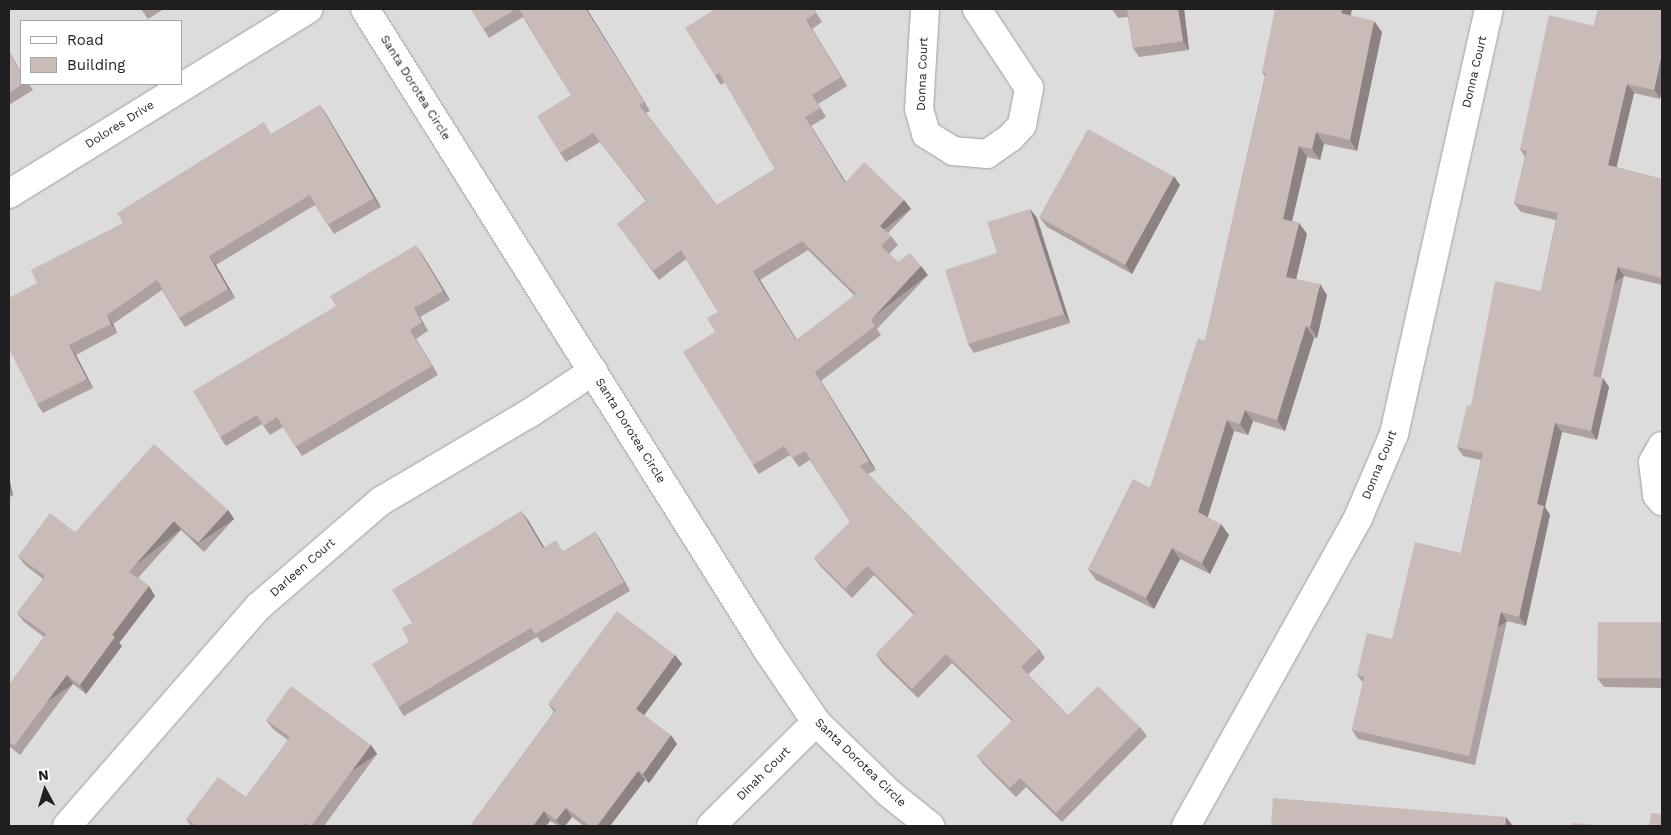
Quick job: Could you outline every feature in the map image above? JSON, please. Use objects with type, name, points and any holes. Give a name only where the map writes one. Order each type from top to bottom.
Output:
[{"type":"street","name":"Dolores Drive","points":[[9,194],[308,9]]},
{"type":"street","name":"Santa Dorotea Circle","points":[[365,9],[768,651],[816,722],[889,793],[930,826]]},
{"type":"street","name":"Donna Court","points":[[925,9],[920,109],[926,134],[953,151],[987,154],[1011,137],[1022,125],[1029,88],[977,9]]},
{"type":"street","name":"Donna Court","points":[[1186,826],[1358,518],[1394,434],[1489,9]]},
{"type":"street","name":"Darleen Court","points":[[67,826],[258,607],[381,501],[530,412],[593,371]]},
{"type":"street","points":[[1662,446],[1653,462],[1657,495],[1662,501]]},
{"type":"street","name":"Dinah Court","points":[[711,826],[816,722]]},
{"type":"shaded area","points":[[9,9],[1662,9],[1662,826],[9,826]]},
{"type":"building","points":[[471,9],[516,9],[483,29]]},
{"type":"building","points":[[519,9],[586,9],[644,102],[639,105],[717,205],[775,169],[719,73],[715,76],[685,28],[712,11],[711,9],[813,9],[816,13],[806,20],[841,77],[812,95],[820,108],[805,117],[845,183],[864,162],[904,200],[880,226],[891,236],[881,246],[898,262],[910,253],[921,266],[871,320],[875,326],[815,372],[869,461],[860,466],[1039,649],[1021,667],[1068,715],[1098,686],[1140,727],[1056,813],[1020,778],[1010,788],[977,756],[1013,720],[946,654],[912,689],[876,654],[915,613],[867,566],[845,589],[814,558],[850,522],[805,451],[792,458],[784,446],[753,465],[683,352],[715,332],[707,318],[718,312],[681,250],[653,271],[617,224],[647,201],[593,133],[560,153],[537,116],[571,95]],"holes":[[[802,241],[856,294],[796,340],[753,271]]]},
{"type":"building","points":[[1127,9],[1178,9],[1183,41],[1133,48]]},
{"type":"building","points":[[1275,9],[1342,9],[1341,13],[1374,21],[1350,140],[1316,132],[1312,149],[1299,146],[1283,219],[1299,223],[1286,277],[1320,284],[1310,327],[1306,326],[1277,420],[1245,410],[1240,424],[1227,420],[1198,512],[1221,524],[1202,563],[1172,548],[1146,598],[1088,569],[1133,479],[1150,488],[1198,338],[1205,341],[1266,73],[1262,72]]},
{"type":"building","points":[[1598,9],[1662,9],[1662,52],[1654,90],[1627,84],[1608,165],[1662,179],[1662,278],[1618,267],[1593,376],[1603,378],[1591,431],[1555,423],[1537,504],[1544,506],[1519,617],[1501,612],[1469,756],[1352,730],[1364,677],[1357,675],[1367,633],[1392,639],[1415,542],[1461,553],[1483,453],[1457,447],[1467,405],[1471,406],[1495,281],[1541,291],[1558,213],[1514,203],[1527,151],[1520,149],[1549,15],[1594,26]]},
{"type":"building","points":[[9,53],[20,71],[21,85],[9,93]]},
{"type":"building","points":[[320,105],[374,198],[327,225],[310,195],[209,256],[228,289],[179,318],[157,280],[107,315],[111,324],[69,345],[87,379],[37,404],[9,349],[9,298],[37,283],[31,270],[123,223],[117,213],[264,122],[271,134]]},
{"type":"building","points":[[1088,129],[1174,177],[1125,265],[1039,217]]},
{"type":"building","points":[[1030,209],[1064,314],[968,344],[945,270],[997,253],[987,222]]},
{"type":"building","points":[[416,245],[443,291],[414,308],[422,322],[410,330],[432,366],[295,447],[277,417],[263,426],[257,415],[220,437],[193,391],[336,306],[330,296]]},
{"type":"building","points":[[154,444],[228,510],[198,543],[174,521],[129,572],[149,586],[112,635],[115,637],[80,685],[67,675],[14,746],[9,742],[9,685],[46,634],[17,613],[45,576],[18,556],[50,513],[75,532]]},
{"type":"building","points":[[521,511],[543,548],[556,540],[563,552],[595,532],[624,582],[535,634],[531,628],[398,707],[372,664],[409,642],[402,628],[412,623],[392,590]]},
{"type":"building","points":[[1661,600],[1662,678],[1597,678],[1598,622],[1661,622]]},
{"type":"building","points":[[617,611],[675,655],[636,709],[671,735],[643,774],[638,771],[597,826],[590,826],[566,808],[556,820],[544,811],[533,826],[470,826],[556,710],[548,704]]},
{"type":"building","points":[[291,686],[371,745],[311,826],[305,823],[303,826],[196,826],[186,819],[218,777],[246,797],[290,737],[266,720]]},
{"type":"building","points":[[1273,798],[1506,817],[1505,826],[1271,826]]},
{"type":"building","points":[[1651,813],[1662,814],[1662,826],[1649,826]]},
{"type":"building","points":[[1572,823],[1612,826],[1572,826]]}]
